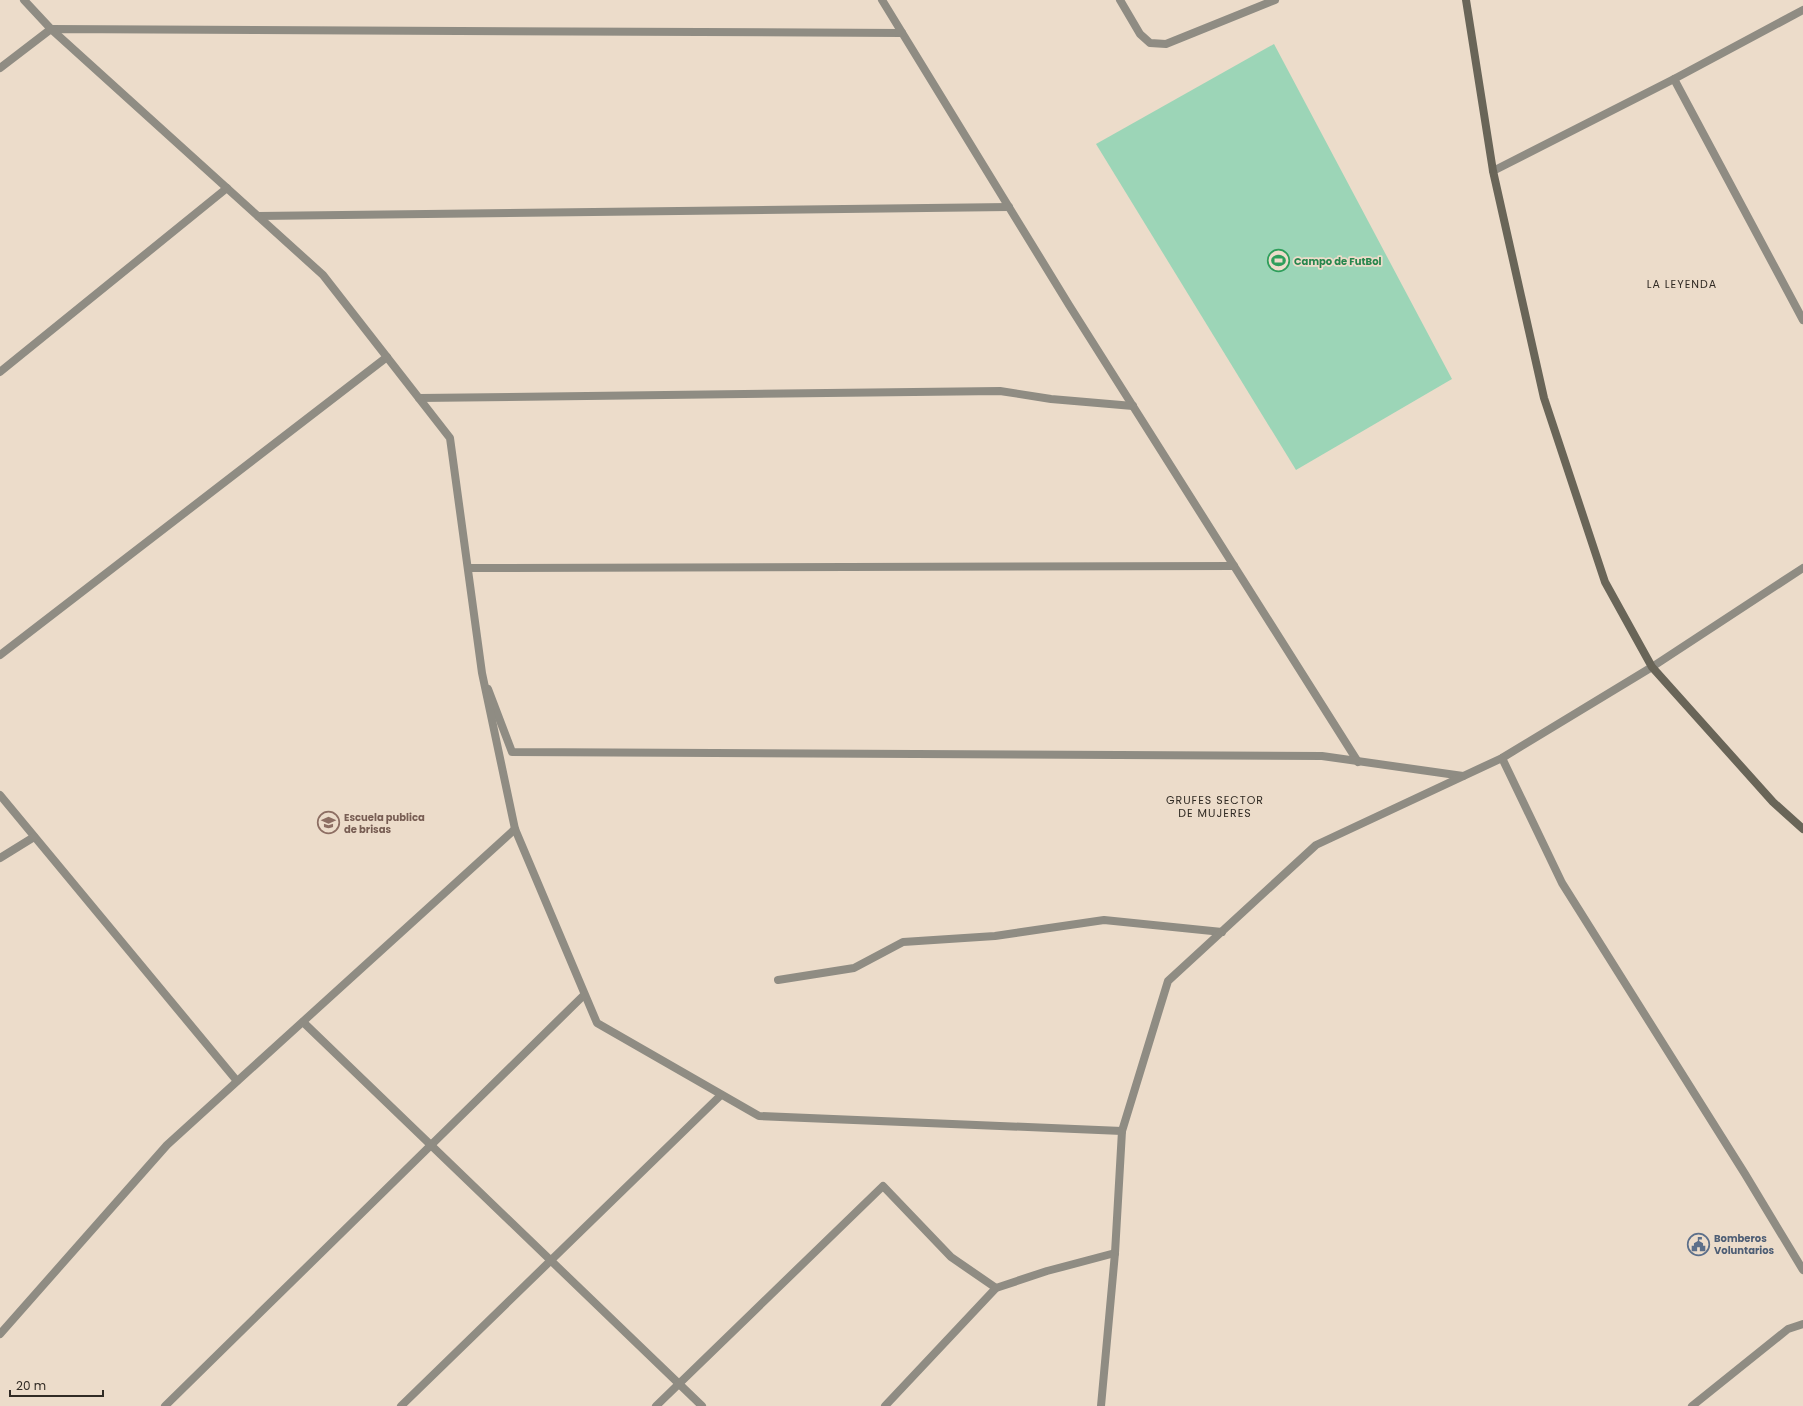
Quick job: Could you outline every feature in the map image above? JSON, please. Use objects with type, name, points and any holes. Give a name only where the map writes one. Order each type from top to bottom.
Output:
[{"type":"main road","points":[[1466,0],[1493,171],[1544,398],[1604,582],[1652,667],[1773,802],[1803,828]]},
{"type":"street","points":[[24,0],[51,29],[323,275],[450,438],[482,673],[515,829],[597,1023],[759,1116],[1122,1131]]},
{"type":"street","points":[[882,0],[1008,207],[1358,762]]},
{"type":"street","points":[[1120,0],[1140,34],[1150,43],[1166,44],[1275,0]]},
{"type":"street","points":[[1493,171],[1674,79],[1803,10]]},
{"type":"street","points":[[0,68],[51,29],[902,33]]},
{"type":"street","points":[[1674,79],[1803,320]]},
{"type":"street","points":[[0,372],[226,188]]},
{"type":"street","points":[[258,216],[1008,207]]},
{"type":"street","points":[[0,655],[387,357]]},
{"type":"street","points":[[419,398],[1000,391],[1051,399],[1133,406]]},
{"type":"street","points":[[468,568],[1234,566]]},
{"type":"street","points":[[1101,1406],[1115,1253],[1122,1131],[1168,981],[1316,845],[1502,758],[1652,667],[1803,568]]},
{"type":"street","points":[[482,673],[512,752],[1322,756],[1463,776]]},
{"type":"street","points":[[1502,758],[1562,883],[1746,1174],[1803,1270]]},
{"type":"street","points":[[0,795],[238,1081]]},
{"type":"street","points":[[0,1334],[167,1145],[515,829]]},
{"type":"street","points":[[0,858],[34,837]]},
{"type":"street","points":[[778,980],[854,968],[903,942],[995,936],[1104,920],[1222,932]]},
{"type":"street","points":[[165,1406],[584,995]]},
{"type":"street","points":[[303,1022],[702,1406]]},
{"type":"street","points":[[401,1406],[721,1095]]},
{"type":"street","points":[[656,1406],[883,1186],[951,1257],[996,1288]]},
{"type":"street","points":[[885,1406],[996,1288],[1047,1271],[1115,1253]]},
{"type":"street","points":[[1692,1406],[1788,1329],[1803,1324]]},
{"type":"green space","name":"Campo de FutBol","points":[[1274,44],[1452,379],[1296,470],[1096,144]]},
{"type":"place","name":"Campo de FutBol","points":[[1279,261]]},
{"type":"place","name":"Escuela publica de brisas","points":[[328,823]]},
{"type":"place","name":"Bomberos Voluntarios","points":[[1699,1244]]},
{"type":"district","name":"LA LEYENDA","points":[[1682,284]]},
{"type":"district","name":"GRUFES SECTOR DE MUJERES","points":[[1215,806]]}]
